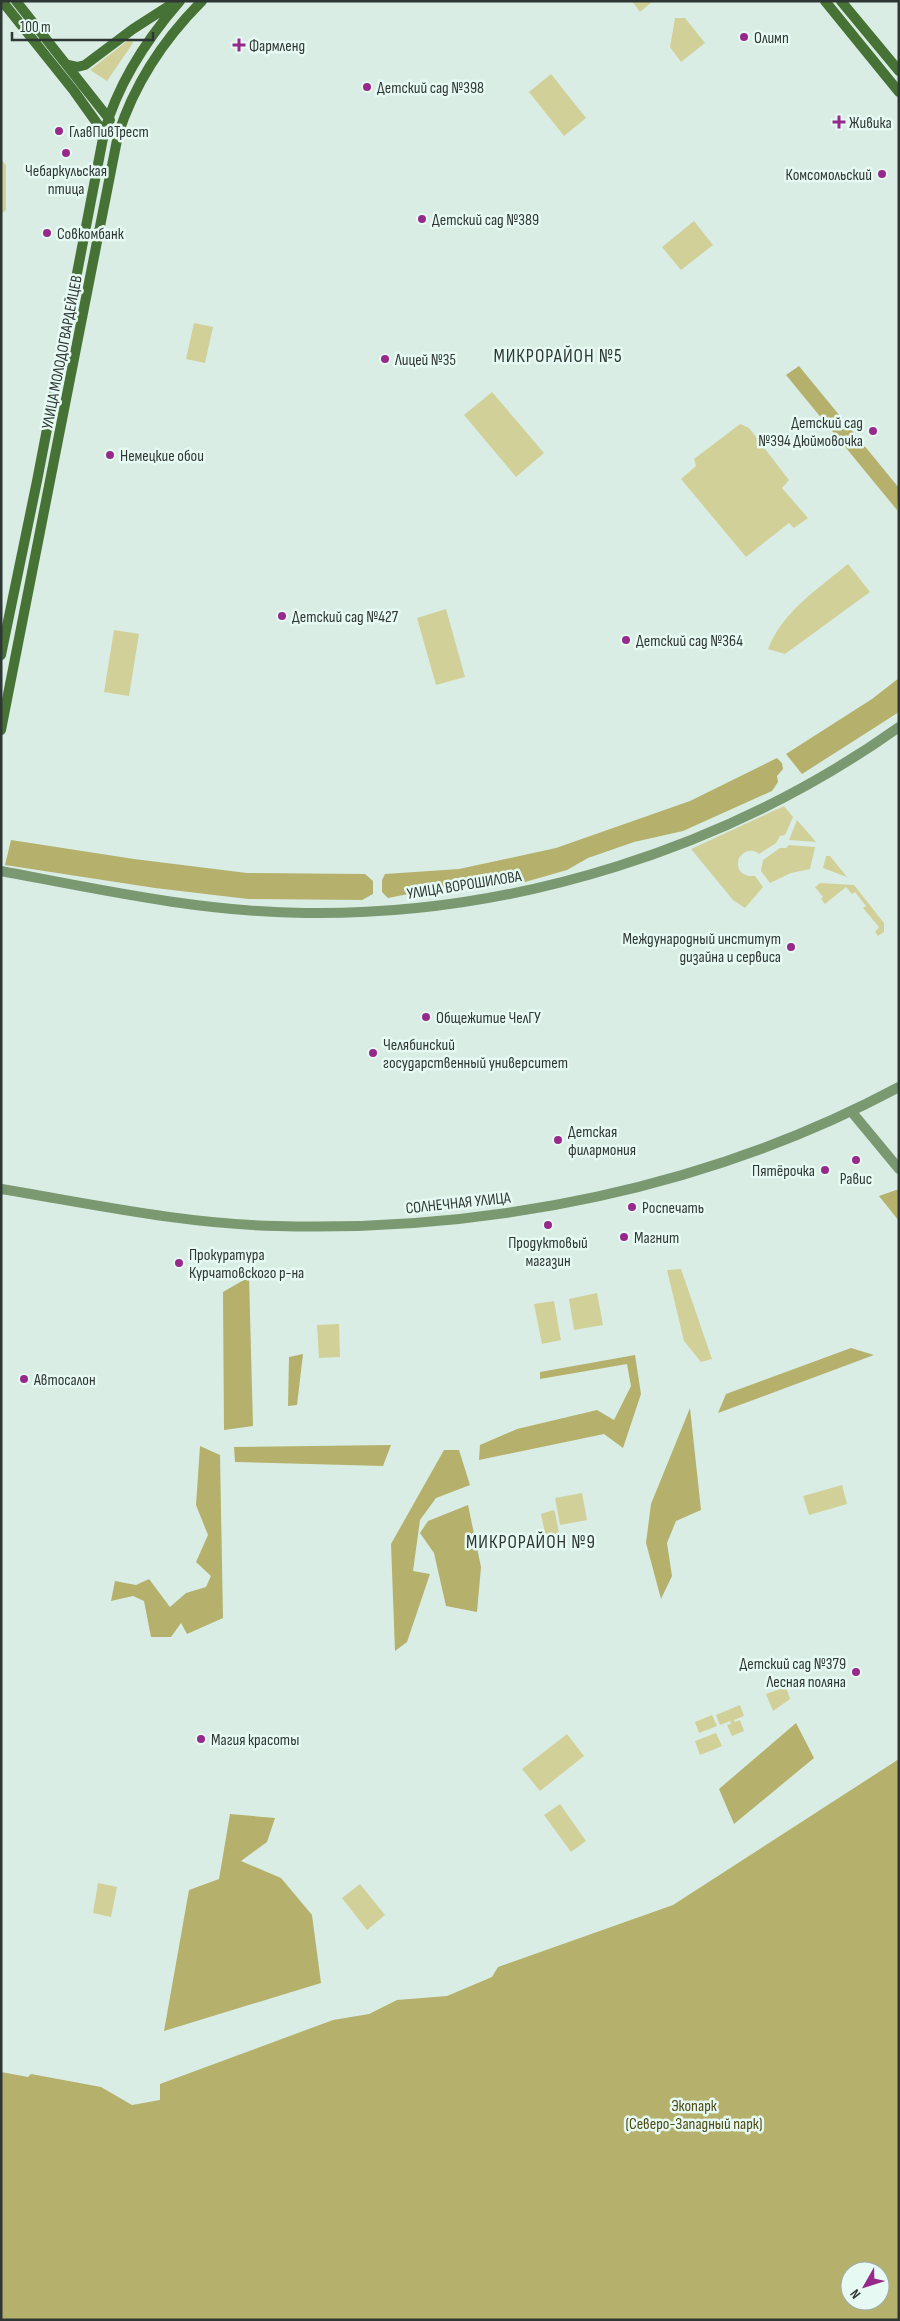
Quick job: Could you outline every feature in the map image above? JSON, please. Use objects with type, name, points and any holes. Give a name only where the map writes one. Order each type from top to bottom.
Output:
[{"type":"main road","points":[[2,1],[74,91],[104,133],[118,136]]},
{"type":"main road","points":[[16,1],[108,117],[118,136]]},
{"type":"main road","points":[[68,65],[77,67],[85,65],[133,29],[176,1]]},
{"type":"main road","name":"УЛИЦА МОЛОДОГВАРДЕЙЦЕВ","points":[[1,656],[108,117],[137,59],[180,1]]},
{"type":"main road","name":"УЛИЦА МОЛОДОГВАРДЕЙЦЕВ","points":[[1,730],[118,136],[125,113],[152,64],[165,45],[202,1]]},
{"type":"main road","points":[[825,1],[899,92]]},
{"type":"main road","points":[[841,1],[899,71]]},
{"type":"main road","points":[[870,57],[880,49]]},
{"type":"main road","points":[[37,481],[50,483]]},
{"type":"street","name":"УЛИЦА ВОРОШИЛОВА","points":[[1,871],[158,901],[248,910],[304,913],[363,912],[461,902],[570,879],[692,839],[788,795],[845,763],[899,727]]},
{"type":"street","name":"СОЛНЕЧНАЯ УЛИЦА","points":[[1,1189],[161,1216],[275,1226],[455,1221],[528,1209],[656,1183],[756,1150],[851,1111],[899,1087]]},
{"type":"street","points":[[851,1111],[899,1170]]},
{"type":"shaded area","points":[[632,1],[653,1],[640,12]]},
{"type":"shaded area","points":[[675,18],[685,18],[705,43],[681,62],[670,47]]},
{"type":"shaded area","points":[[131,38],[133,43],[107,81],[90,70]]},
{"type":"shaded area","points":[[551,74],[586,118],[564,136],[529,92]]},
{"type":"shaded area","points":[[1,159],[6,165],[6,210],[1,214]]},
{"type":"shaded area","points":[[694,221],[713,245],[681,270],[662,247]]},
{"type":"shaded area","points":[[194,323],[213,327],[205,363],[186,359]]},
{"type":"shaded area","points":[[492,392],[544,453],[516,477],[464,415]]},
{"type":"shaded area","points":[[740,424],[749,428],[789,480],[782,488],[808,518],[794,528],[789,523],[746,557],[681,479],[696,466],[694,459]]},
{"type":"shaded area","points":[[848,564],[870,592],[785,654],[768,649],[782,623],[792,612]]},
{"type":"shaded area","points":[[446,609],[465,677],[436,685],[417,618]]},
{"type":"shaded area","points":[[114,630],[139,634],[129,696],[104,692]]},
{"type":"shaded area","points":[[784,806],[793,817],[785,835],[780,836],[776,843],[759,854],[754,851],[748,851],[739,858],[738,866],[741,872],[755,876],[763,887],[745,908],[733,900],[691,849]]},
{"type":"shaded area","points":[[797,820],[816,842],[789,840]]},
{"type":"shaded area","points":[[789,845],[815,847],[810,869],[791,873],[770,883],[761,871],[763,860],[780,848],[786,848]]},
{"type":"shaded area","points":[[826,856],[830,856],[847,877],[823,868]]},
{"type":"shaded area","points":[[820,883],[854,885],[884,923],[884,932],[878,936],[875,932],[879,927],[863,908],[866,906],[855,892],[852,894],[846,887],[825,904],[821,899],[823,897],[815,887]]},
{"type":"shaded area","points":[[681,1269],[712,1359],[701,1362],[684,1341],[667,1270]]},
{"type":"shaded area","points":[[597,1293],[603,1325],[574,1330],[569,1299]]},
{"type":"shaded area","points":[[554,1301],[561,1340],[542,1344],[534,1304]]},
{"type":"shaded area","points":[[339,1324],[340,1357],[319,1358],[317,1325]]},
{"type":"shaded area","points":[[842,1485],[847,1504],[809,1515],[803,1496]]},
{"type":"shaded area","points":[[582,1493],[587,1520],[560,1525],[555,1498]]},
{"type":"shaded area","points":[[553,1510],[561,1544],[559,1547],[548,1548],[541,1514]]},
{"type":"shaded area","points":[[786,1687],[790,1699],[773,1711],[766,1694]]},
{"type":"shaded area","points":[[740,1705],[744,1716],[734,1720],[735,1722],[740,1720],[744,1731],[732,1736],[727,1725],[731,1724],[730,1721],[720,1725],[716,1715]]},
{"type":"shaded area","points":[[712,1715],[717,1726],[699,1733],[695,1722]]},
{"type":"shaded area","points":[[716,1733],[722,1746],[700,1755],[695,1741]]},
{"type":"shaded area","points":[[567,1734],[584,1756],[540,1791],[522,1769]]},
{"type":"shaded area","points":[[560,1804],[586,1841],[571,1852],[544,1815]]},
{"type":"shaded area","points":[[98,1883],[117,1887],[111,1917],[93,1913]]},
{"type":"shaded area","points":[[360,1884],[385,1915],[367,1930],[342,1898]]},
{"type":"green space","points":[[799,366],[899,488],[897,510],[786,375]]},
{"type":"green space","points":[[899,678],[899,712],[802,774],[786,754],[872,699]]},
{"type":"green space","points":[[777,758],[782,763],[783,769],[777,776],[778,782],[772,791],[683,831],[634,842],[588,858],[567,870],[525,882],[514,878],[490,882],[478,889],[464,883],[388,898],[382,892],[382,880],[385,874],[459,869],[556,848],[690,801]]},
{"type":"green space","points":[[11,840],[134,859],[247,873],[365,874],[373,881],[373,894],[362,900],[248,899],[155,888],[5,865]]},
{"type":"green space","points":[[899,1189],[899,1221],[879,1196]]},
{"type":"green space","points":[[249,1277],[253,1426],[224,1430],[223,1292]]},
{"type":"green space","points":[[851,1348],[874,1355],[718,1413],[726,1394]]},
{"type":"green space","points":[[303,1354],[297,1405],[288,1406],[289,1357]]},
{"type":"green space","points":[[635,1355],[641,1394],[623,1448],[604,1434],[479,1460],[480,1445],[517,1429],[597,1410],[614,1420],[631,1386],[627,1364],[540,1379],[540,1372]]},
{"type":"green space","points":[[690,1408],[701,1510],[676,1521],[667,1543],[672,1576],[661,1599],[646,1543],[651,1504]]},
{"type":"green space","points":[[391,1445],[383,1466],[235,1462],[234,1447]]},
{"type":"green space","points":[[200,1446],[220,1455],[223,1618],[187,1634],[181,1623],[171,1637],[151,1637],[144,1601],[133,1596],[111,1601],[115,1581],[136,1585],[149,1579],[170,1607],[186,1593],[206,1587],[211,1576],[196,1562],[208,1535],[196,1505]]},
{"type":"green space","points":[[444,1450],[459,1450],[470,1485],[436,1498],[420,1520],[413,1571],[430,1574],[407,1642],[395,1651],[391,1544]]},
{"type":"green space","points":[[468,1505],[481,1567],[477,1612],[446,1606],[434,1553],[420,1533],[428,1521]]},
{"type":"green space","points":[[796,1723],[814,1758],[734,1824],[719,1789]]},
{"type":"green space","name":"Экопарк (Северо-Западный парк)","points":[[899,1759],[899,2320],[1,2320],[1,2072],[28,2077],[31,2074],[101,2087],[132,2105],[160,2100],[160,2084],[333,2020],[369,2014],[397,2000],[447,1996],[492,1977],[498,1967],[673,1905]]},
{"type":"green space","points":[[230,1814],[275,1818],[267,1842],[241,1861],[281,1878],[312,1915],[321,1983],[164,2031],[189,1890],[219,1879]]},
{"type":"place","name":"Олимп","points":[[744,37]]},
{"type":"place","name":"Фармленд","points":[[239,45]]},
{"type":"place","name":"Детский сад №398","points":[[367,87]]},
{"type":"place","name":"Живика","points":[[839,122]]},
{"type":"place","name":"ГлавПивТрест","points":[[59,131]]},
{"type":"place","name":"Чебаркульская птица","points":[[66,153]]},
{"type":"place","name":"Комсомольский","points":[[882,174]]},
{"type":"place","name":"Детский сад №389","points":[[422,219]]},
{"type":"place","name":"Совкомбанк","points":[[47,233]]},
{"type":"place","name":"Лицей №35","points":[[385,359]]},
{"type":"place","name":"Детский сад №394 Дюймовочка","points":[[873,431]]},
{"type":"place","name":"Немецкие обои","points":[[110,455]]},
{"type":"place","name":"Детский сад №427","points":[[282,616]]},
{"type":"place","name":"Детский сад №364","points":[[626,640]]},
{"type":"place","name":"Международный институт дизайна и сервиса","points":[[791,947]]},
{"type":"place","name":"Общежитие ЧелГУ","points":[[426,1017]]},
{"type":"place","name":"Челябинский государственный университет","points":[[373,1053]]},
{"type":"place","name":"Детская филармония","points":[[558,1140]]},
{"type":"place","name":"Равис","points":[[856,1160]]},
{"type":"place","name":"Пятёрочка","points":[[825,1170]]},
{"type":"place","name":"Роспечать","points":[[632,1207]]},
{"type":"place","name":"Продуктовый магазин","points":[[548,1225]]},
{"type":"place","name":"Магнит","points":[[624,1237]]},
{"type":"place","name":"Прокуратура Курчатовского р-на","points":[[179,1263]]},
{"type":"place","name":"Автосалон","points":[[24,1379]]},
{"type":"place","name":"Детский сад №379 Лесная поляна","points":[[856,1672]]},
{"type":"place","name":"Магия красоты","points":[[201,1739]]},
{"type":"district","name":"МИКРОРАЙОН №5","points":[[558,355]]},
{"type":"district","name":"МИКРОРАЙОН №9","points":[[531,1541]]}]
